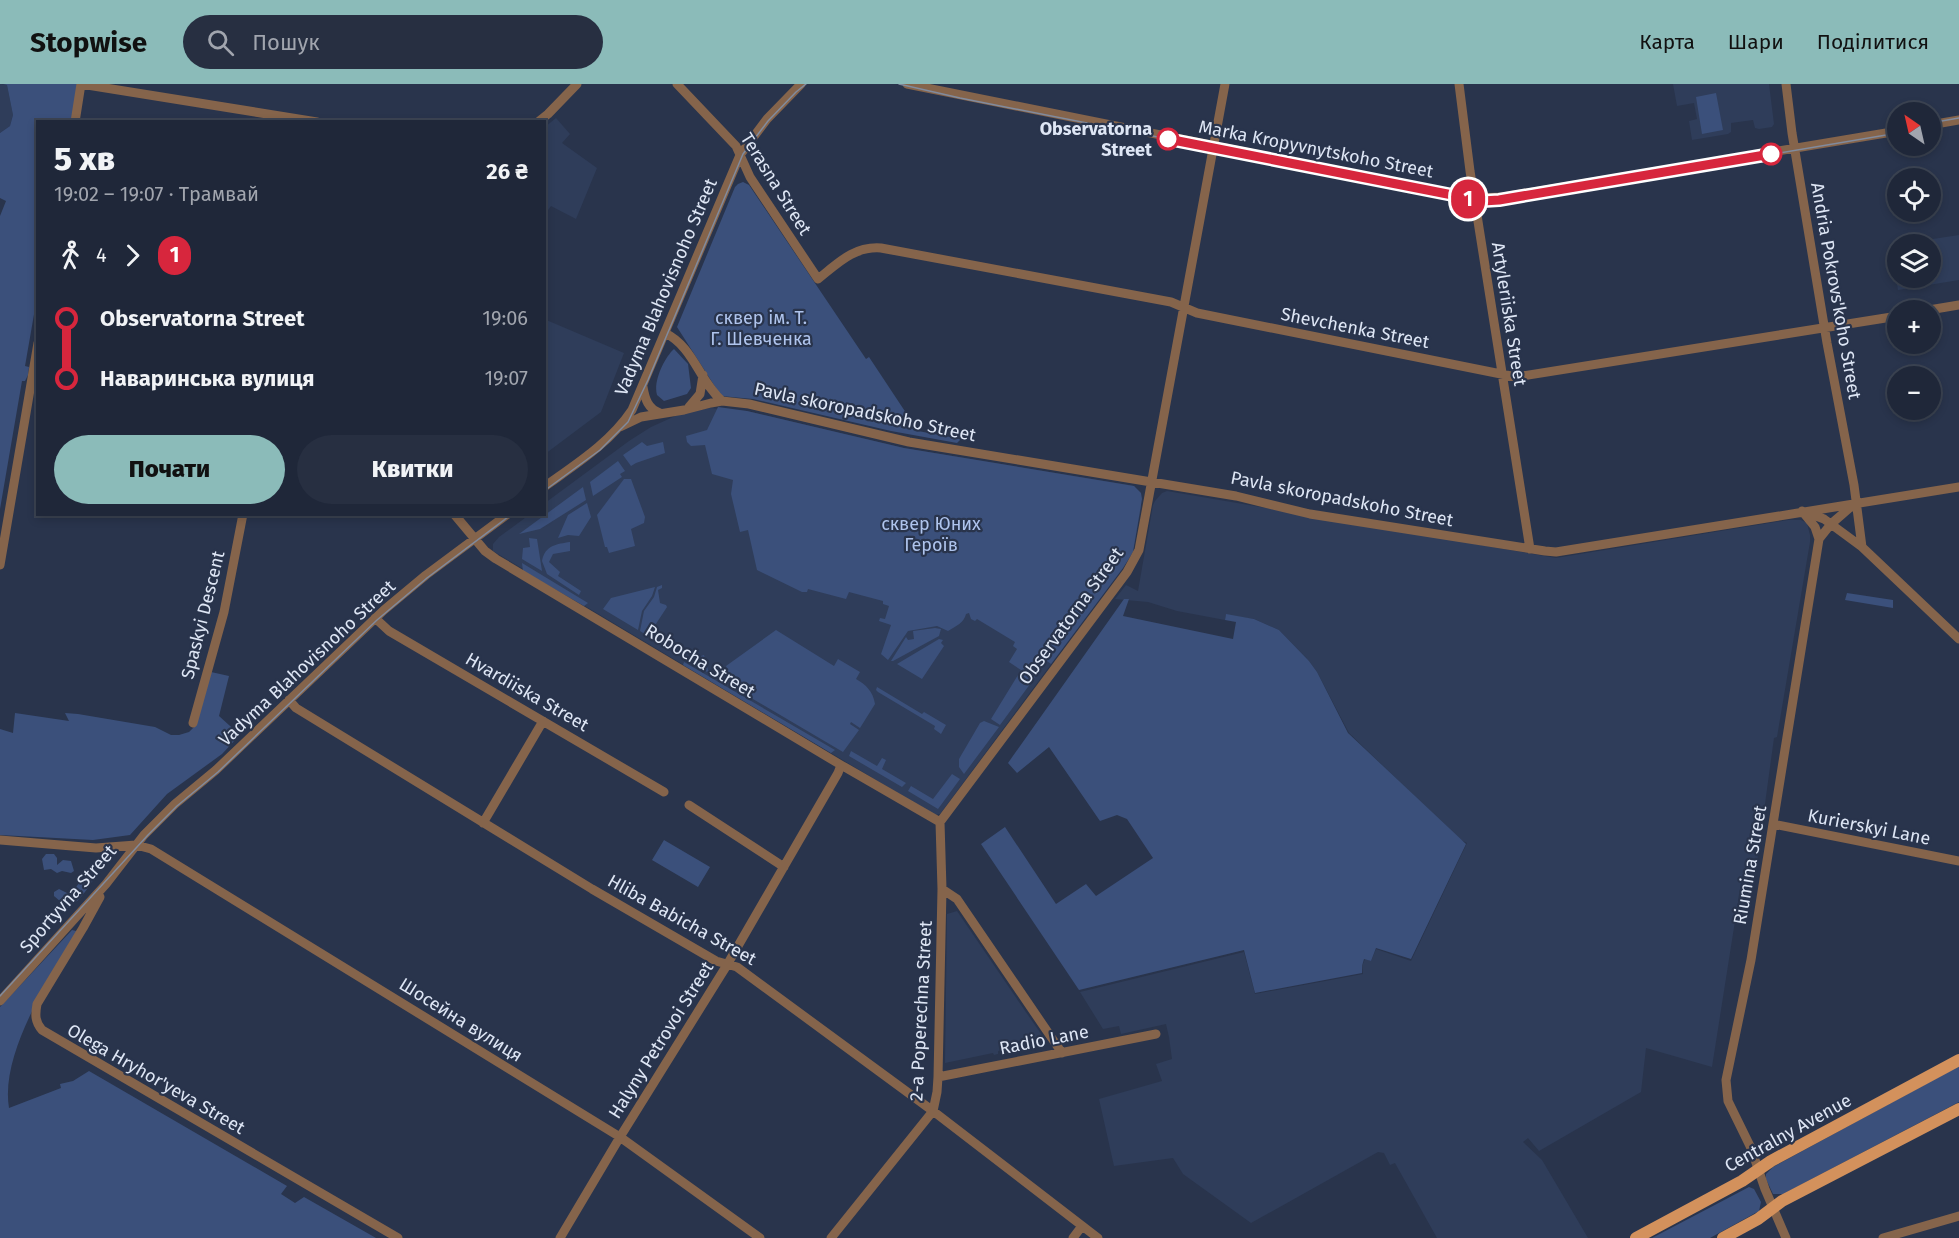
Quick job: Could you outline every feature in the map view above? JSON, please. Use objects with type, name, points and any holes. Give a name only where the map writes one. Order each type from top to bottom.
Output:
[{"type":"main road","name":"Centralny Avenue","points":[[1636,1238],[1959,1060]]},
{"type":"main road","points":[[1723,1238],[1758,1219],[1782,1201],[1959,1109]]},
{"type":"street","points":[[75,120],[81,84],[301,120]]},
{"type":"street","points":[[540,120],[577,84]]},
{"type":"street","name":"Terasna Street","points":[[677,84],[729,138],[750,177],[818,279]]},
{"type":"street","name":"Vadyma Blahovisnoho Street","points":[[546,486],[598,447],[620,427],[632,410],[740,155],[767,119],[801,84]]},
{"type":"street","name":"Marka Kropyvnytskoho Street","points":[[907,84],[1474,198],[1503,197],[1887,133]]},
{"type":"street","name":"Observatorna Street","points":[[940,822],[1127,572],[1140,544],[1225,84]]},
{"type":"street","name":"Artyleriiska Street","points":[[1459,84],[1474,198],[1530,549]]},
{"type":"street","name":"Andria Pokrovs'koho Street","points":[[1786,84],[1824,328],[1862,547]]},
{"type":"street","points":[[1941,123],[1959,120]]},
{"type":"street","name":"Shevchenka Street","points":[[818,279],[858,250],[881,248],[1184,306],[1197,312],[1524,377],[1887,318]]},
{"type":"street","points":[[1941,308],[1959,305]]},
{"type":"street","points":[[665,333],[679,341],[703,375],[711,391],[722,401]]},
{"type":"street","points":[[0,565],[36,364]]},
{"type":"street","points":[[684,410],[693,404],[700,394],[703,375]]},
{"type":"street","points":[[643,386],[650,407],[663,414]]},
{"type":"street","name":"Pavla skoropadskoho Street","points":[[620,427],[641,417],[722,401],[749,404],[909,442],[1236,496],[1310,514],[1556,552],[1959,487]]},
{"type":"street","points":[[1819,539],[1856,502]]},
{"type":"street","points":[[1802,511],[1816,515],[1832,524],[1862,547],[1959,639]]},
{"type":"street","points":[[1802,511],[1815,527],[1819,539]]},
{"type":"street","name":"Spaskyi Descent","points":[[193,723],[224,612],[243,516]]},
{"type":"street","name":"Robocha Street","points":[[456,516],[474,540],[496,559],[940,822]]},
{"type":"street","name":"Vadyma Blahovisnoho Street","points":[[136,845],[175,804],[216,770],[375,618],[426,575],[505,516]]},
{"type":"street","name":"Riumina Street","points":[[1786,1238],[1751,1148],[1728,1101],[1726,1080],[1751,960],[1819,539]]},
{"type":"street","name":"Hvardiiska Street","points":[[375,618],[389,631],[664,792]]},
{"type":"street","name":"Hliba Babicha Street","points":[[289,700],[296,708],[592,889],[716,961],[737,967],[933,1111],[1098,1238]]},
{"type":"street","points":[[483,822],[543,721]]},
{"type":"street","name":"Halyny Petrovoi Street","points":[[560,1238],[727,965],[841,765]]},
{"type":"street","points":[[689,805],[784,867]]},
{"type":"street","name":"2-a Poperechna Street","points":[[831,1238],[933,1111],[938,1077],[942,889],[940,822]]},
{"type":"street","name":"Kurierskyi Lane","points":[[1773,824],[1959,861]]},
{"type":"street","points":[[0,840],[85,847],[136,845]]},
{"type":"street","name":"Sportyvna Street","points":[[0,1001],[106,884],[136,845]]},
{"type":"street","name":"Шосейна вулиця","points":[[136,845],[151,849],[620,1137],[760,1238]]},
{"type":"street","name":"Olega Hryhor'yeva Street","points":[[106,884],[84,928],[38,1004],[37,1024],[42,1030],[398,1238]]},
{"type":"street","points":[[942,889],[957,899],[1062,1053]]},
{"type":"street","name":"Radio Lane","points":[[938,1077],[1156,1034]]},
{"type":"street","points":[[1883,1238],[1959,1216]]},
{"type":"street","points":[[1073,1238],[1082,1226]]},
{"type":"shaded area","points":[[0,84],[7,85],[13,115],[10,126],[0,133]]},
{"type":"shaded area","points":[[1673,84],[1769,84],[1774,124],[1772,127],[1759,129],[1755,128],[1753,120],[1731,123],[1731,132],[1728,134],[1692,140],[1689,121],[1697,119],[1694,103],[1677,106]]},
{"type":"shaded area","points":[[556,118],[570,134],[562,143],[597,168],[576,219],[551,206],[546,213],[546,126]]},
{"type":"shaded area","points":[[1959,235],[1959,280],[1941,283],[1941,238]]},
{"type":"shaded area","points":[[546,320],[624,353],[601,412],[546,453]]},
{"type":"shaded area","points":[[709,408],[747,411],[904,448],[1134,486],[1141,493],[1141,508],[1129,559],[940,814],[935,815],[493,551],[493,544],[499,537],[528,516],[546,516],[546,502],[629,441],[651,427],[682,413]]},
{"type":"shaded area","points":[[1167,491],[1556,558],[1788,520],[1801,520],[1807,523],[1810,542],[1777,737],[1774,738],[1754,884],[1741,883],[1712,1067],[1646,1048],[1641,1092],[1539,1151],[1528,1138],[1523,1142],[1542,1160],[1588,1238],[1437,1238],[1395,1163],[1390,1165],[1384,1153],[1378,1152],[1251,1223],[1183,1174],[1173,1158],[1114,1166],[1099,1099],[1162,1081],[1156,1064],[1172,1059],[1169,1037],[1166,1024],[1121,1034],[1119,1026],[1103,1029],[1080,992],[1244,952],[1255,994],[1363,974],[1362,966],[1365,959],[1371,961],[1376,949],[1411,961],[1467,843],[1459,839],[1349,733],[1317,672],[1279,630],[1254,619],[1226,615],[1225,620],[1177,611],[1148,602],[1115,599],[1126,585],[1138,591],[1153,505],[1162,493]]},
{"type":"shaded area","points":[[957,911],[1046,1041],[998,1051],[998,1054],[994,1055],[993,1053],[945,1063],[947,914]]},
{"type":"green space","points":[[3,84],[79,84],[72,120],[36,120],[36,303],[25,366],[29,367],[28,375],[25,381],[22,381],[0,509],[0,216],[6,201],[0,198],[0,133],[10,126],[13,115],[7,85]]},
{"type":"green space","points":[[1716,93],[1723,130],[1702,134],[1696,97]]},
{"type":"green space","name":"сквер ім. Т. Г. Шевченка","points":[[743,182],[749,185],[866,359],[869,357],[918,431],[961,439],[957,443],[891,431],[753,399],[721,396],[677,327],[735,187]]},
{"type":"green space","points":[[674,349],[688,364],[691,388],[687,394],[664,401],[657,395],[658,377],[663,364]]},
{"type":"green space","name":"сквер Юних Героїв","points":[[718,407],[747,411],[904,448],[1134,486],[1141,493],[1142,499],[1133,552],[1051,664],[1047,661],[1000,725],[991,719],[1021,670],[1009,662],[1017,649],[1013,646],[1015,642],[977,619],[975,621],[971,619],[969,613],[959,624],[948,631],[937,626],[908,631],[888,660],[881,654],[891,625],[879,621],[880,618],[885,619],[889,606],[883,604],[883,601],[849,592],[846,599],[808,589],[807,592],[802,592],[757,570],[748,530],[740,532],[731,494],[733,480],[712,474],[705,445],[691,446],[687,442],[686,436],[707,430]]},
{"type":"green space","points":[[642,442],[647,446],[663,442],[665,453],[631,466],[623,455]]},
{"type":"green space","points":[[618,461],[625,471],[620,474],[622,477],[593,496],[590,482]]},
{"type":"green space","points":[[624,479],[631,479],[645,517],[644,523],[631,529],[635,546],[609,553],[605,547],[597,515]]},
{"type":"green space","points":[[583,487],[586,500],[540,529],[519,534]]},
{"type":"green space","points":[[587,503],[591,517],[579,536],[568,535],[558,538],[568,515]]},
{"type":"green space","points":[[529,538],[537,539],[542,571],[522,559],[523,548],[530,547]]},
{"type":"green space","points":[[570,542],[570,551],[553,554],[549,562],[560,572],[558,576],[581,591],[579,595],[547,574],[542,561],[549,548]]},
{"type":"green space","points":[[522,563],[588,603],[584,606],[523,571]]},
{"type":"green space","points":[[662,585],[662,588],[658,590],[660,603],[667,607],[648,636],[640,631],[644,611],[654,597],[657,587]]},
{"type":"green space","points":[[655,587],[642,611],[638,630],[603,609],[611,598]]},
{"type":"green space","points":[[1847,593],[1893,600],[1893,608],[1845,600]]},
{"type":"green space","points":[[1124,599],[1129,599],[1123,616],[1233,639],[1236,622],[1225,620],[1226,614],[1254,619],[1279,630],[1317,672],[1348,733],[1466,844],[1411,959],[1376,948],[1371,961],[1364,959],[1362,973],[1255,993],[1244,950],[1079,990],[981,844],[1005,827],[1056,904],[1086,884],[1096,896],[1153,858],[1127,819],[1117,815],[1100,821],[1049,747],[1017,773],[1008,763]]},
{"type":"green space","points":[[941,629],[939,636],[891,661],[906,637],[908,640],[914,639],[913,631]]},
{"type":"green space","points":[[776,630],[834,666],[838,659],[860,672],[856,679],[873,695],[875,704],[860,728],[851,722],[850,724],[859,730],[843,752],[702,669],[695,658],[704,655],[708,670],[714,674],[719,671],[721,673],[727,669],[726,666]]},
{"type":"green space","points":[[939,639],[943,640],[941,643],[944,646],[922,679],[897,664]]},
{"type":"green space","points":[[684,662],[835,750],[831,753],[683,665]]},
{"type":"green space","points":[[211,672],[229,676],[219,716],[240,735],[222,754],[167,794],[130,835],[93,840],[0,835],[0,729],[13,733],[15,713],[69,721],[65,713],[78,714],[155,727],[171,735],[179,735],[189,732],[195,726]]},
{"type":"green space","points":[[877,687],[922,714],[924,712],[946,725],[941,734],[934,729],[935,726],[878,692]]},
{"type":"green space","points":[[984,721],[999,727],[964,774],[959,767],[959,759],[980,723]]},
{"type":"green space","points":[[851,751],[877,766],[882,758],[886,760],[882,769],[906,783],[902,787],[849,756]]},
{"type":"green space","points":[[952,774],[960,779],[938,809],[908,791],[911,786],[933,799]]},
{"type":"green space","points":[[664,840],[710,867],[698,887],[652,860]]},
{"type":"green space","points":[[46,854],[54,854],[57,858],[57,865],[63,860],[71,861],[74,871],[57,873],[51,869],[44,870],[42,859]]},
{"type":"green space","points":[[86,873],[92,875],[93,880],[86,890],[74,904],[58,913],[55,910],[61,902],[54,896],[54,892],[59,889],[69,894],[72,893]]},
{"type":"green space","points":[[72,930],[76,931],[76,934],[41,995],[19,1041],[8,1087],[9,1108],[61,1088],[60,1084],[73,1081],[89,1071],[287,1186],[281,1194],[295,1203],[304,1197],[376,1238],[0,1238],[0,1007]]},
{"type":"green space","points":[[1959,1066],[1959,1102],[1783,1194],[1773,1194],[1766,1174],[1773,1167]]},
{"type":"green space","points":[[1749,1187],[1754,1189],[1761,1202],[1759,1211],[1710,1238],[1652,1238]]},
{"type":"tram line","points":[[546,490],[600,450],[628,422],[648,380],[743,154],[768,121],[806,84]]},
{"type":"tram line","points":[[899,84],[1483,201],[1887,135]]},
{"type":"tram line","points":[[1941,121],[1959,118]]},
{"type":"tram line","name":"1","points":[[1168,139],[1483,201],[1771,154]]},
{"type":"tram line","points":[[0,996],[177,806],[218,772],[377,620],[427,578],[509,516]]},
{"type":"place","name":"Observatorna Street","points":[[1168,139]]}]
